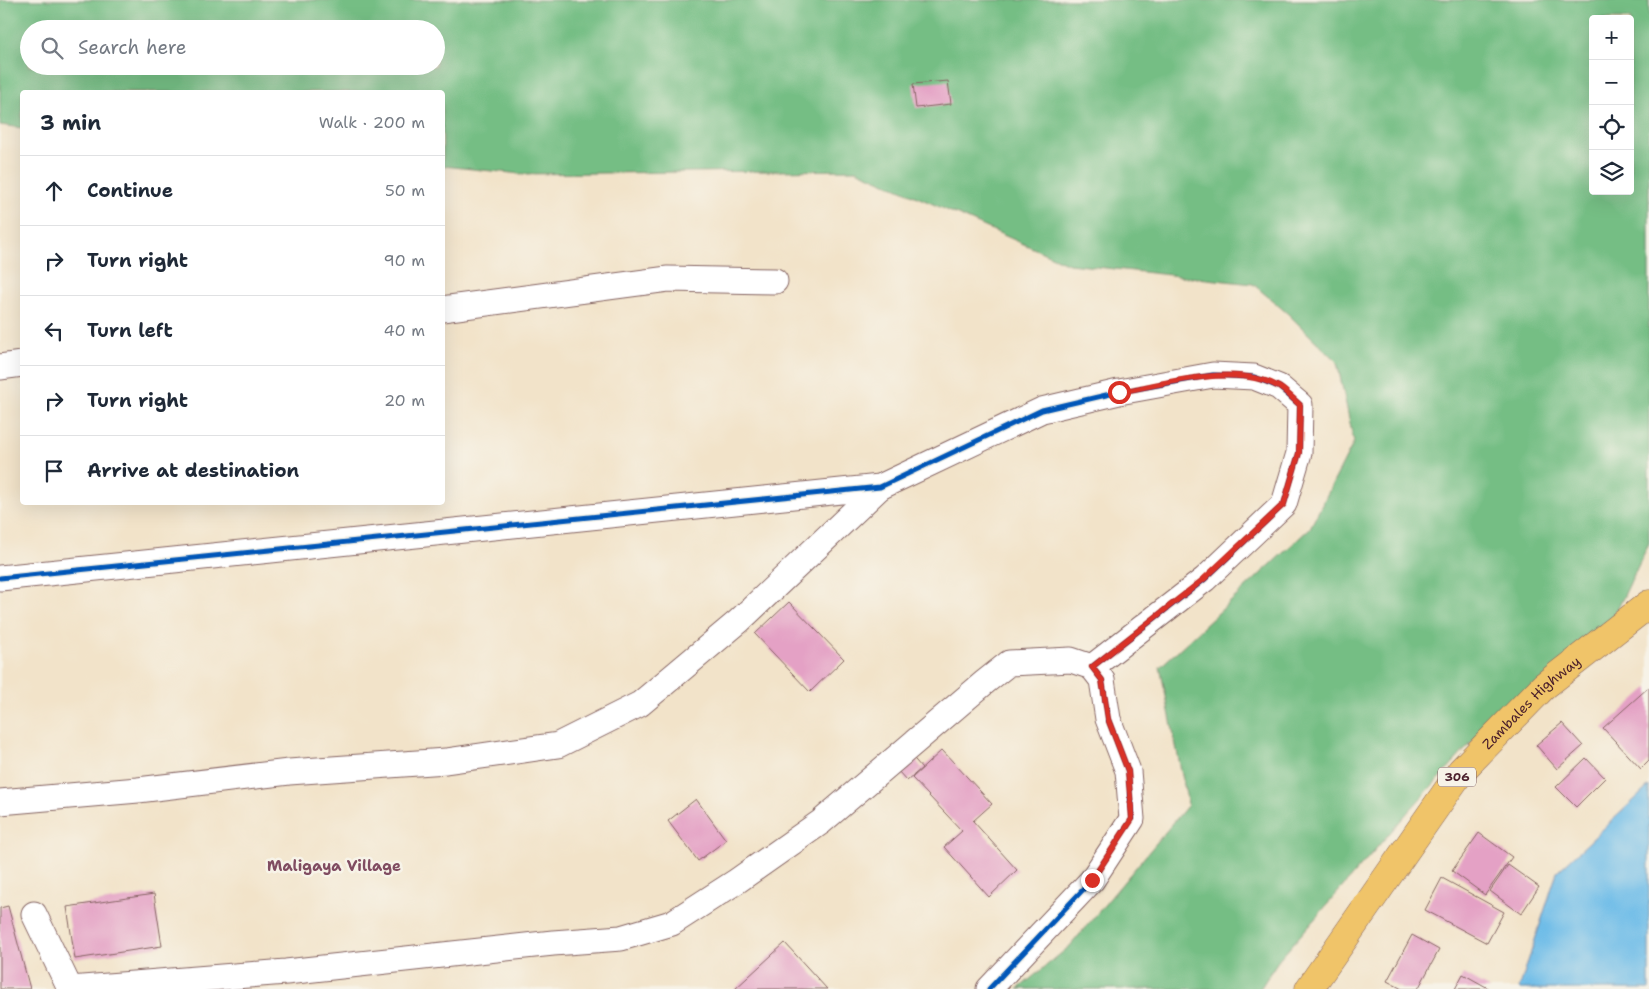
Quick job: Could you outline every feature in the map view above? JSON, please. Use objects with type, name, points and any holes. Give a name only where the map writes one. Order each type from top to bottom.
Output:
[{"type":"main road","name":"Zambales Highway","points":[[1309,989],[1461,771],[1544,686],[1649,604]]},
{"type":"street","points":[[445,309],[668,279],[775,282]]},
{"type":"street","points":[[0,367],[20,364]]},
{"type":"street","points":[[0,802],[138,790],[289,772],[446,760],[558,745],[640,704],[739,621],[880,487],[1042,410],[1119,392],[1213,375],[1254,377],[1279,387],[1300,405],[1299,453],[1284,504],[1204,579],[1092,667]]},
{"type":"street","points":[[0,578],[880,487]]},
{"type":"street","points":[[34,914],[70,989],[286,972],[553,943],[621,938],[672,923],[737,881],[821,822],[1009,663],[1071,660],[1092,667],[1102,680],[1108,719],[1128,771],[1132,819],[1092,880],[989,989]]},
{"type":"green space","points":[[0,0],[1649,0],[1649,543],[1613,619],[1475,739],[1408,812],[1278,961],[1260,989],[1018,989],[1070,946],[1188,805],[1160,667],[1310,528],[1354,442],[1337,362],[1287,313],[1253,284],[1069,264],[856,170],[521,174],[445,166],[445,90],[20,90],[20,128],[0,125]]},
{"type":"water","points":[[1649,786],[1649,989],[1519,989],[1557,872]]},
{"type":"building","points":[[948,81],[951,104],[916,108],[913,84]]},
{"type":"building","points":[[789,602],[844,659],[810,692],[755,634]]},
{"type":"building","points":[[1649,687],[1649,761],[1641,769],[1603,728]]},
{"type":"building","points":[[1562,723],[1583,746],[1557,769],[1536,745]]},
{"type":"building","points":[[903,746],[922,768],[907,781],[888,760]]},
{"type":"building","points":[[942,750],[992,804],[973,821],[1017,870],[989,897],[944,847],[962,831],[912,778]]},
{"type":"building","points":[[1586,758],[1605,778],[1576,807],[1556,787]]},
{"type":"building","points":[[696,799],[726,840],[698,861],[668,821]]},
{"type":"building","points":[[1479,833],[1512,857],[1485,895],[1452,871]]},
{"type":"building","points":[[1508,865],[1539,887],[1521,914],[1490,891]]},
{"type":"building","points":[[1442,878],[1504,912],[1487,943],[1425,910]]},
{"type":"building","points":[[154,894],[162,946],[75,959],[67,907]]},
{"type":"building","points":[[8,906],[30,989],[0,989],[0,908]]},
{"type":"building","points":[[1412,935],[1439,950],[1418,989],[1402,989],[1387,981]]},
{"type":"building","points":[[785,943],[827,989],[735,989]]},
{"type":"building","points":[[1463,974],[1490,989],[1455,989]]},
{"type":"cycle path","points":[[0,578],[880,487],[1042,410],[1119,392],[1213,375],[1254,377],[1279,387],[1300,405],[1299,453],[1284,504],[1205,579],[1092,667],[1102,680],[1108,719],[1128,771],[1132,819],[1092,880],[989,989]]},
{"type":"district","name":"Maligaya Village","points":[[334,866]]},
{"type":"route","points":[[1092,880],[1132,819],[1128,771],[1108,719],[1102,680],[1092,667],[1204,579],[1284,504],[1299,453],[1300,405],[1279,387],[1254,377],[1213,375],[1119,392]]}]
